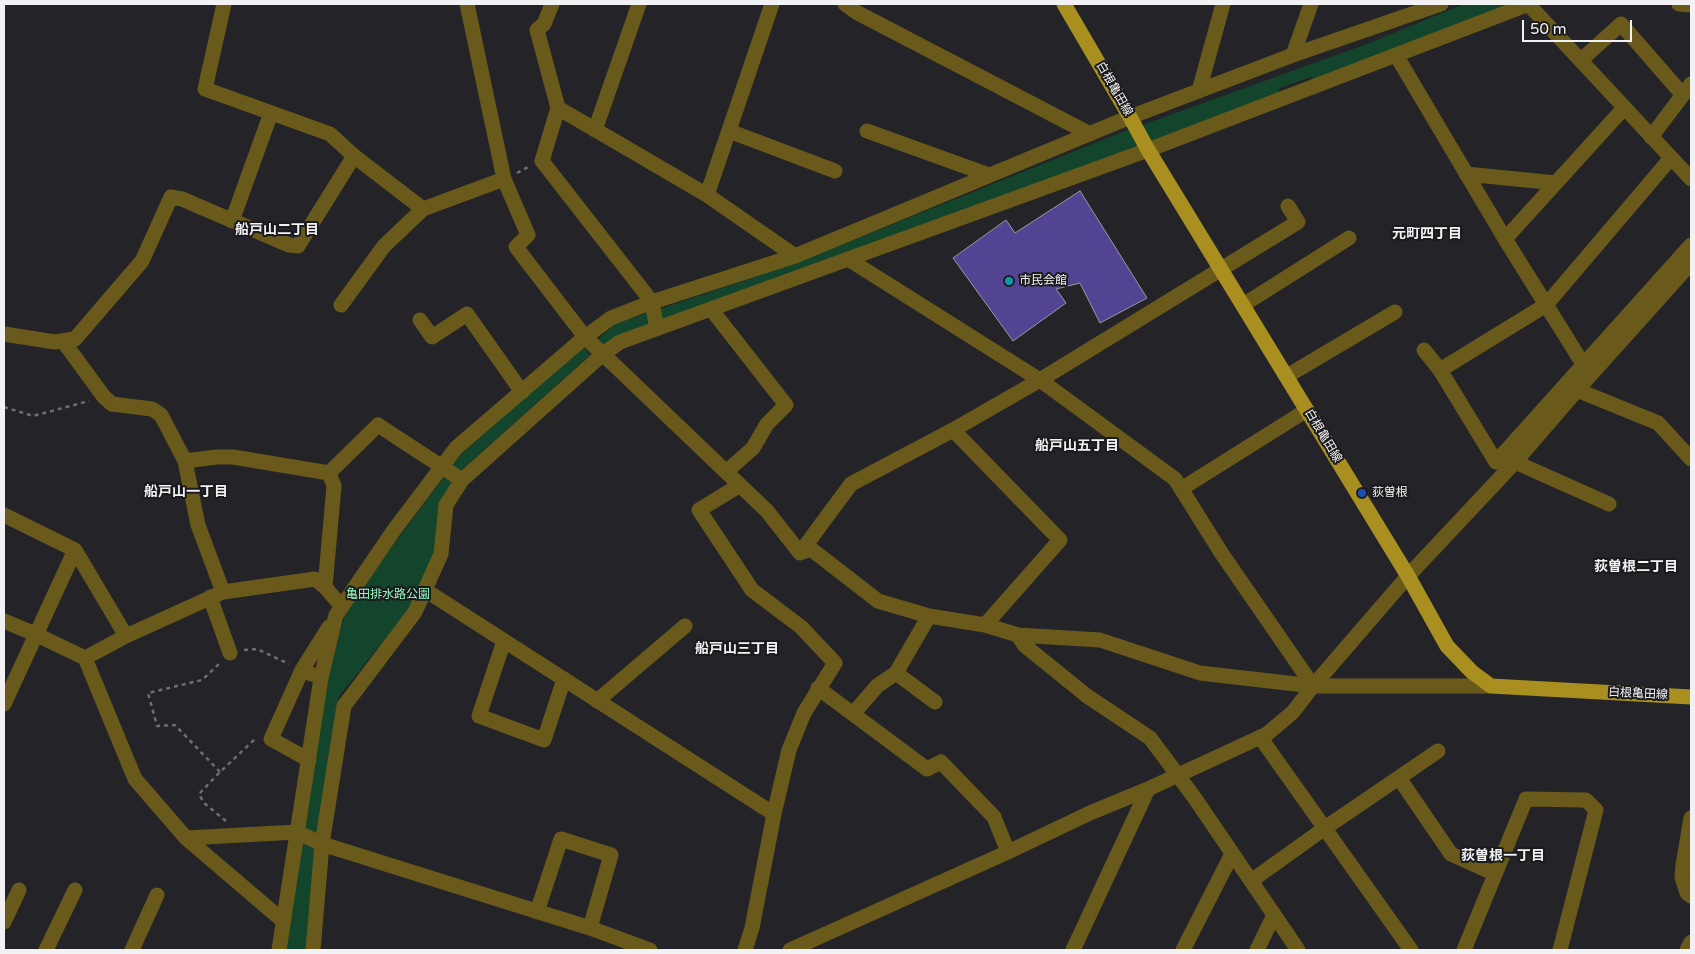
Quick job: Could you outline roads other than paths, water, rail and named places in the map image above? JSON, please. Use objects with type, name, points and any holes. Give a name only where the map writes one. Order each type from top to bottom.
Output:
[{"type":"main road","name":"白根亀田線","points":[[1064,4],[1148,150],[1408,576],[1447,646],[1472,672],[1491,686],[1691,697]]},
{"type":"street","points":[[224,4],[205,89],[330,134],[354,156],[423,209]]},
{"type":"street","points":[[467,4],[504,179],[528,235],[516,247],[586,337],[767,511],[800,553]]},
{"type":"street","points":[[552,4],[544,24],[537,30],[558,108],[542,161],[652,302],[656,329]]},
{"type":"street","points":[[595,130],[638,4]]},
{"type":"street","points":[[707,195],[772,4]]},
{"type":"street","points":[[845,4],[856,12],[1090,134]]},
{"type":"street","points":[[1199,91],[1223,4]]},
{"type":"street","points":[[1293,55],[1311,4]]},
{"type":"street","points":[[308,760],[271,739],[302,670],[394,530],[456,448],[586,337],[611,318],[652,302],[795,256],[1130,117],[1293,55],[1441,4]]},
{"type":"street","points":[[313,950],[322,844],[344,706],[415,612],[440,554],[446,505],[462,480],[603,354],[620,342],[1148,150],[1529,4],[1691,179]]},
{"type":"street","points":[[1679,4],[1691,5]]},
{"type":"street","points":[[1581,60],[1621,24],[1687,89],[1651,137]]},
{"type":"street","points":[[1396,55],[1505,239],[1583,364]]},
{"type":"street","points":[[558,108],[707,195],[795,256]]},
{"type":"street","points":[[1505,239],[1624,108]]},
{"type":"street","points":[[232,221],[271,113]]},
{"type":"street","points":[[728,131],[835,171]]},
{"type":"street","points":[[867,131],[989,175]]},
{"type":"street","points":[[4,334],[55,342],[75,339],[142,261],[171,197],[182,199],[289,245],[298,246],[354,156]]},
{"type":"street","points":[[1440,370],[1546,305],[1671,158]]},
{"type":"street","points":[[1466,174],[1556,183]]},
{"type":"street","points":[[340,305],[384,246],[423,209],[504,179]]},
{"type":"street","points":[[800,553],[851,484],[953,430],[1040,380],[1298,222],[1288,206]]},
{"type":"street","points":[[1243,305],[1349,238]]},
{"type":"street","points":[[1424,350],[1440,370],[1496,462],[1691,245]]},
{"type":"street","points":[[848,259],[1040,380],[1175,479],[1222,554],[1312,686]]},
{"type":"street","points":[[790,950],[1267,734],[1293,712],[1312,686],[1408,576],[1514,462],[1576,390],[1691,263]]},
{"type":"street","points":[[711,309],[786,405],[768,424],[753,448],[726,472]]},
{"type":"street","points":[[1287,376],[1395,312]]},
{"type":"street","points":[[420,320],[432,337],[467,314],[522,392]]},
{"type":"street","points":[[63,341],[104,397],[112,404],[152,409],[161,415],[185,462],[198,524],[230,653]]},
{"type":"street","points":[[1576,390],[1658,423],[1691,459]]},
{"type":"street","points":[[1181,488],[1307,410]]},
{"type":"street","points":[[329,473],[378,425],[462,480]]},
{"type":"street","points":[[953,430],[1060,540],[985,625]]},
{"type":"street","points":[[185,462],[217,457],[233,457],[329,473]]},
{"type":"street","points":[[1514,462],[1609,504]]},
{"type":"street","points":[[325,587],[334,486],[329,473]]},
{"type":"street","points":[[740,485],[699,510],[752,590],[801,627],[835,664],[818,688],[804,713],[789,750],[774,814],[752,928],[745,950]]},
{"type":"street","points":[[4,515],[75,550],[126,636]]},
{"type":"street","points":[[800,553],[811,549],[878,601],[929,616],[985,625],[1018,635],[1100,640],[1200,673],[1312,686],[1491,686]]},
{"type":"street","points":[[4,704],[75,550]]},
{"type":"street","points":[[85,658],[126,636],[216,595],[316,580],[325,587],[339,611],[321,678],[282,920],[279,950]]},
{"type":"street","points":[[425,590],[774,814]]},
{"type":"street","points":[[853,714],[877,686],[896,673],[929,616]]},
{"type":"street","points":[[4,622],[35,634],[85,658],[135,779],[186,838],[282,920]]},
{"type":"street","points":[[597,701],[685,626]]},
{"type":"street","points":[[1018,635],[1024,645],[1087,696],[1150,738],[1298,950]]},
{"type":"street","points":[[504,642],[479,716],[544,740],[564,680]]},
{"type":"street","points":[[302,670],[321,678]]},
{"type":"street","points":[[896,673],[935,702]]},
{"type":"street","points":[[818,688],[927,768],[941,762],[994,817],[1008,852]]},
{"type":"street","points":[[1260,737],[1411,950]]},
{"type":"street","points":[[1251,881],[1438,751]]},
{"type":"street","points":[[1399,778],[1451,854],[1495,874]]},
{"type":"street","points":[[1073,950],[1148,788]]},
{"type":"street","points":[[1464,950],[1526,798],[1586,800],[1596,810],[1560,950]]},
{"type":"street","points":[[1691,818],[1682,877],[1687,893],[1691,896]]},
{"type":"street","points":[[186,838],[297,832],[322,844],[590,928],[650,950]]},
{"type":"street","points":[[537,912],[561,839],[612,855],[590,928]]},
{"type":"street","points":[[1183,950],[1232,854]]},
{"type":"street","points":[[4,922],[19,890]]},
{"type":"street","points":[[46,950],[74,890]]},
{"type":"street","points":[[132,950],[157,896]]},
{"type":"street","points":[[1257,950],[1274,915]]},
{"type":"street","points":[[1687,950],[1691,942]]},
{"type":"place","name":"市民会館","points":[[1009,281]]},
{"type":"place","name":"荻曽根","points":[[1362,493]]},
{"type":"district","name":"船戸山二丁目","points":[[277,230]]},
{"type":"district","name":"元町四丁目","points":[[1427,234]]},
{"type":"district","name":"船戸山五丁目","points":[[1077,446]]},
{"type":"district","name":"船戸山一丁目","points":[[186,492]]},
{"type":"district","name":"荻曽根二丁目","points":[[1636,567]]},
{"type":"district","name":"船戸山三丁目","points":[[737,649]]},
{"type":"district","name":"荻曽根一丁目","points":[[1503,856]]},
{"type":"park label","name":"亀田排水路公園","points":[[388,595]]}]
